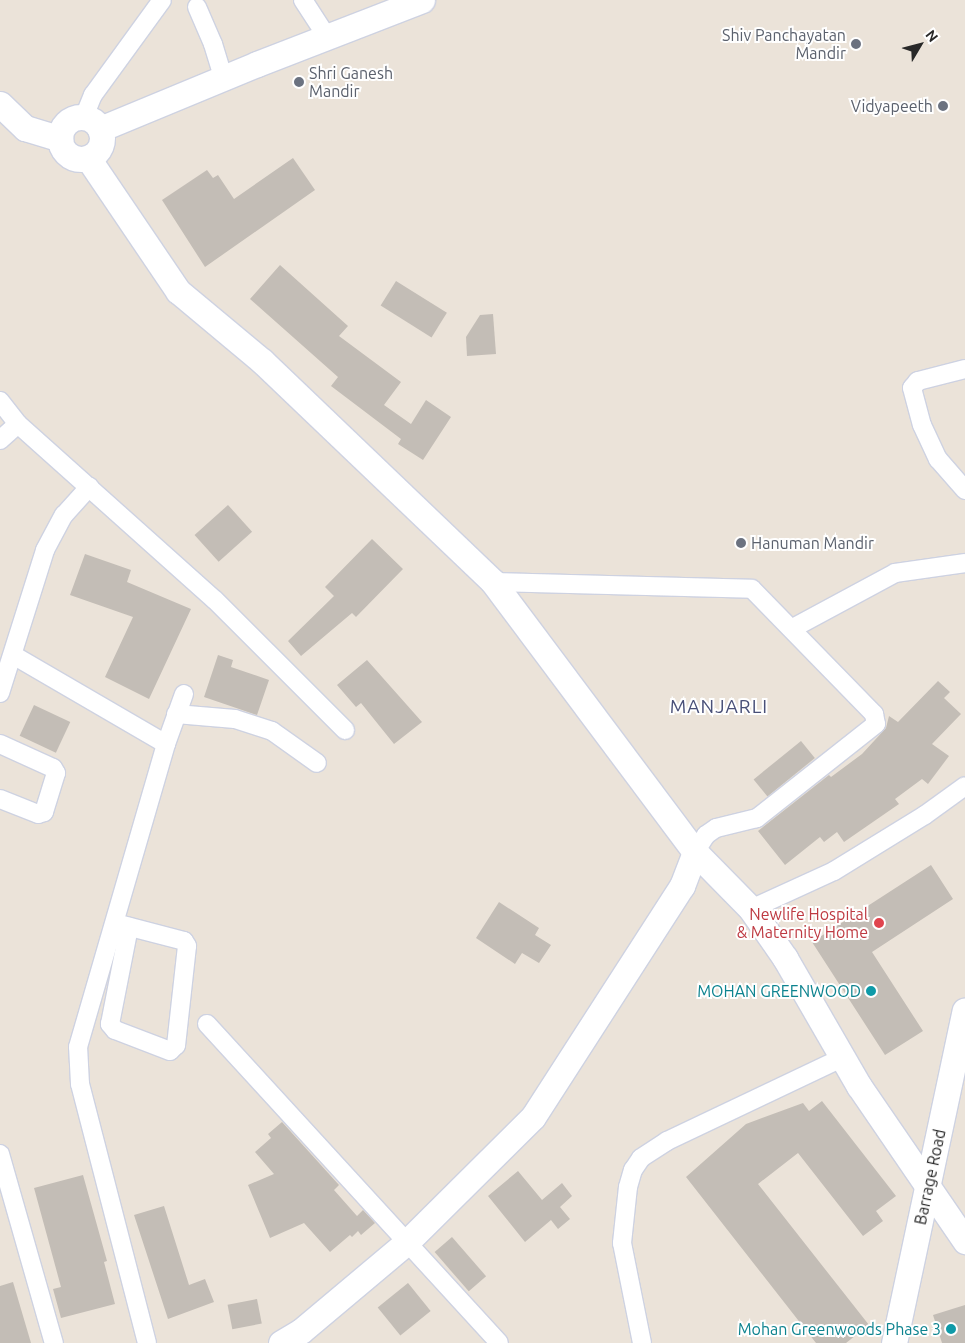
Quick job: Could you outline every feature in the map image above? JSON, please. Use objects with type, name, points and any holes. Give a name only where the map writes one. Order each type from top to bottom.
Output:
[{"type":"street","points":[[88,158],[100,146],[92,123],[93,95],[162,0]]},
{"type":"street","points":[[303,0],[326,37]]},
{"type":"street","points":[[60,139],[67,123],[92,123],[224,80],[326,37],[422,0]]},
{"type":"street","points":[[197,7],[213,44],[224,80]]},
{"type":"street","points":[[5,119],[25,128],[60,139],[69,156],[88,158],[178,291],[262,361],[493,582],[696,852],[751,909],[785,958],[842,1058],[965,1241]]},
{"type":"street","points":[[965,369],[918,380],[912,388],[922,425],[938,459],[965,490]]},
{"type":"street","points":[[0,401],[18,424],[214,600],[345,730]]},
{"type":"street","points":[[0,440],[18,424]]},
{"type":"street","points":[[0,693],[45,550],[74,502],[89,487]]},
{"type":"street","points":[[793,628],[895,573],[965,563]]},
{"type":"street","points":[[297,1339],[407,1242],[533,1117],[682,886],[696,852],[706,835],[716,828],[757,818],[876,724],[874,714],[793,628],[752,589],[493,582]]},
{"type":"street","points":[[13,655],[166,744]]},
{"type":"street","points":[[147,1343],[80,1084],[78,1047],[122,925],[166,744],[184,694]]},
{"type":"street","points":[[176,714],[235,719],[272,731],[317,763]]},
{"type":"street","points":[[0,744],[53,768],[56,773],[44,812],[38,814],[0,799]]},
{"type":"street","points":[[751,909],[834,871],[925,815],[965,786]]},
{"type":"street","points":[[122,925],[184,941],[187,946],[176,1045],[170,1051],[115,1030],[110,1024],[122,925]]},
{"type":"street","name":"Barrage Road","points":[[894,1343],[965,1010]]},
{"type":"street","points":[[207,1024],[499,1343]]},
{"type":"street","points":[[642,1343],[622,1244],[633,1170],[641,1158],[667,1141],[842,1058]]},
{"type":"street","points":[[0,1154],[54,1343]]},
{"type":"building","points":[[293,158],[315,190],[205,267],[162,200],[207,170],[213,178],[218,175],[234,199]]},
{"type":"building","points":[[280,265],[348,326],[339,336],[401,382],[384,405],[411,424],[426,400],[451,417],[423,460],[398,444],[401,439],[331,386],[338,377],[250,299]]},
{"type":"building","points":[[396,281],[447,313],[432,337],[381,306]]},
{"type":"building","points":[[493,314],[496,354],[467,356],[466,337],[480,315]]},
{"type":"building","points":[[228,505],[252,532],[219,562],[195,535]]},
{"type":"building","points":[[372,539],[403,569],[356,617],[352,613],[301,656],[288,641],[334,596],[325,587]]},
{"type":"building","points":[[85,554],[131,570],[127,582],[191,609],[149,699],[105,677],[133,617],[70,595]]},
{"type":"building","points":[[218,655],[233,660],[231,667],[269,680],[257,715],[204,697]]},
{"type":"building","points":[[367,660],[422,722],[394,744],[361,703],[356,707],[337,685]]},
{"type":"building","points":[[938,681],[950,692],[944,698],[961,714],[932,744],[949,756],[928,784],[922,779],[895,799],[899,804],[844,842],[837,832],[824,842],[820,837],[785,865],[758,831],[829,775],[831,777],[862,754],[886,728],[889,716],[898,722]]},
{"type":"building","points":[[34,705],[70,722],[56,753],[20,736]]},
{"type":"building","points":[[801,741],[815,758],[767,796],[754,779]]},
{"type":"building","name":"MOHAN GREENWOOD","points":[[931,865],[953,899],[872,952],[923,1031],[885,1055],[812,942]]},
{"type":"building","points":[[499,902],[539,928],[535,935],[551,945],[539,963],[522,953],[515,964],[476,938]]},
{"type":"building","points":[[822,1101],[896,1196],[876,1211],[883,1221],[863,1236],[798,1153],[758,1184],[869,1325],[846,1343],[816,1343],[686,1177],[746,1124],[803,1103],[809,1111]]},
{"type":"building","points":[[282,1122],[339,1185],[334,1190],[357,1216],[363,1210],[375,1223],[361,1235],[358,1231],[352,1237],[350,1235],[330,1252],[304,1223],[270,1238],[248,1185],[274,1174],[255,1152],[271,1138],[268,1134]]},
{"type":"building","points":[[518,1171],[542,1200],[562,1183],[572,1196],[560,1207],[570,1219],[558,1229],[551,1220],[525,1242],[488,1196]]},
{"type":"building","points":[[83,1175],[107,1261],[104,1262],[115,1304],[61,1318],[53,1289],[61,1287],[34,1188]]},
{"type":"building","points":[[164,1206],[189,1285],[205,1279],[214,1302],[168,1319],[134,1215]]},
{"type":"building","points":[[452,1237],[486,1276],[469,1291],[435,1252]]},
{"type":"building","points":[[13,1282],[31,1343],[0,1343],[0,1286]]},
{"type":"building","points":[[408,1283],[431,1311],[400,1336],[378,1308]]},
{"type":"building","points":[[257,1299],[262,1324],[232,1329],[228,1305]]},
{"type":"building","name":"Mohan Greenwoods Phase 3","points":[[965,1305],[965,1343],[942,1343],[933,1315]]},
{"type":"place","name":"Shiv Panchayatan Mandir","points":[[856,44]]},
{"type":"place","name":"Shri Ganesh Mandir","points":[[299,82]]},
{"type":"place","name":"Vidyapeeth","points":[[943,106]]},
{"type":"place","name":"Hanuman Mandir","points":[[741,543]]},
{"type":"place","name":"Newlife Hospital & Maternity Home","points":[[879,923]]},
{"type":"place","name":"MOHAN GREENWOOD","points":[[871,991]]},
{"type":"place","name":"Mohan Greenwoods Phase 3","points":[[951,1329]]},
{"type":"district","name":"MANJARLI","points":[[719,707]]}]
